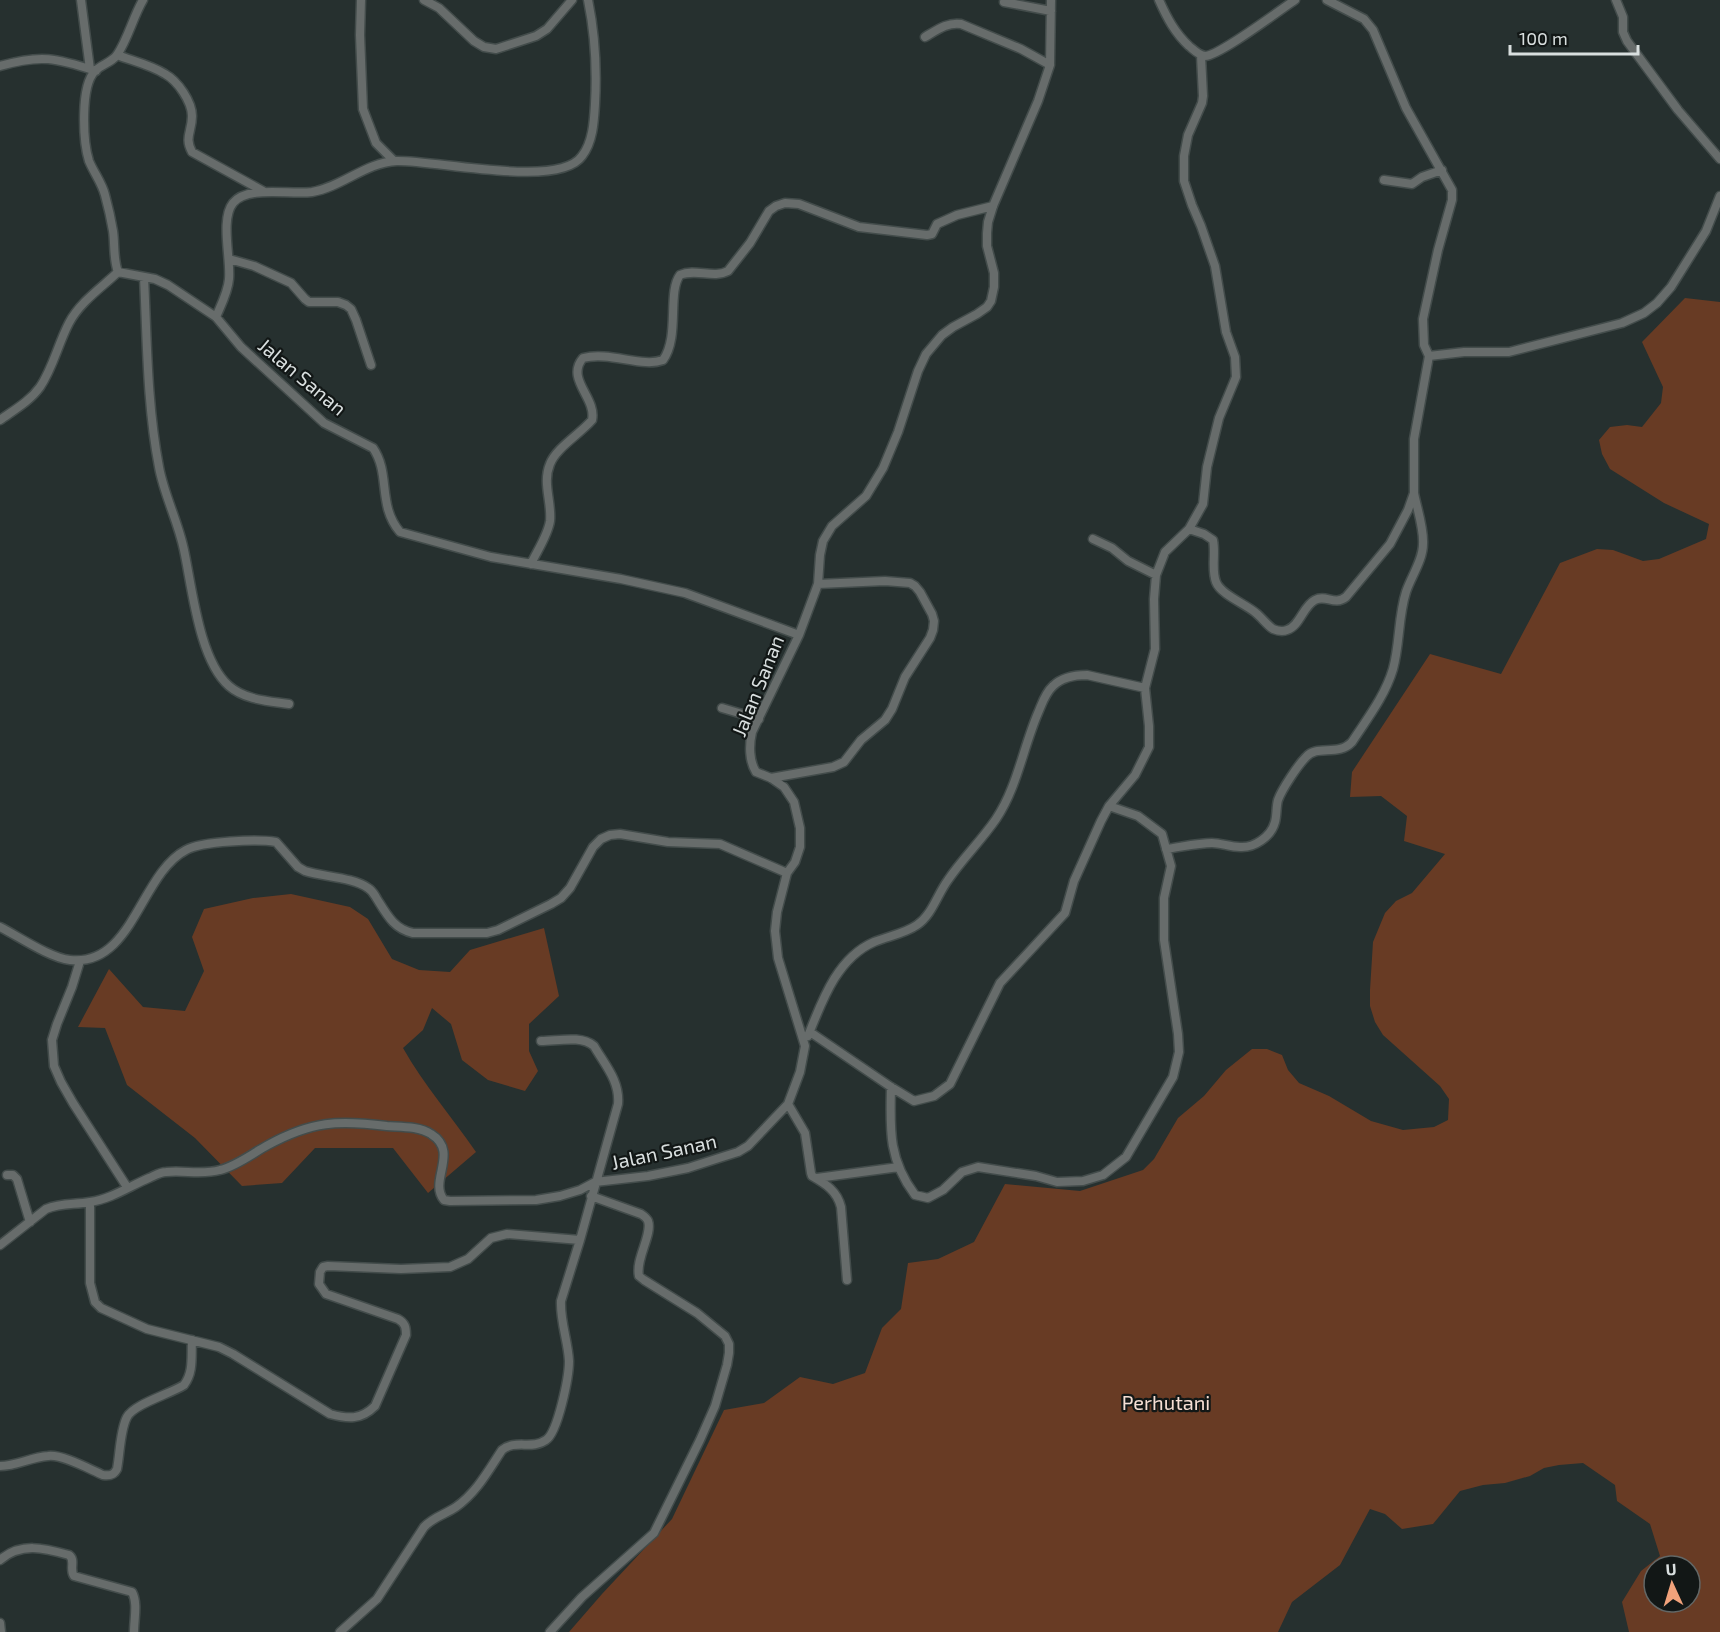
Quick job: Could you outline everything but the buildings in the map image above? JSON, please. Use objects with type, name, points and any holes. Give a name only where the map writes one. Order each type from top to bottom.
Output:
[{"type":"street","points":[[0,420],[39,389],[75,314],[83,303],[118,272],[105,191],[90,162],[86,138],[85,98],[93,70],[81,0]]},
{"type":"street","points":[[0,66],[40,57],[93,70],[110,63],[117,55],[142,0]]},
{"type":"street","points":[[361,0],[363,109],[376,143],[393,161]]},
{"type":"street","points":[[424,0],[439,8],[474,41],[484,47],[496,49],[536,36],[547,29],[572,0]]},
{"type":"street","points":[[216,317],[227,292],[229,278],[227,227],[229,214],[232,203],[240,197],[250,193],[264,192],[313,192],[339,183],[373,166],[393,161],[413,161],[490,170],[552,171],[571,166],[582,157],[590,142],[592,131],[596,73],[593,23],[588,0]]},
{"type":"street","points":[[799,635],[818,584],[820,555],[827,533],[866,496],[883,468],[926,354],[942,335],[977,314],[991,301],[994,273],[987,246],[988,222],[1038,101],[1050,65],[1051,0]]},
{"type":"street","points":[[1159,0],[1179,37],[1202,56],[1215,53],[1295,0]]},
{"type":"street","points":[[1166,849],[1211,843],[1239,847],[1258,842],[1272,829],[1280,794],[1306,756],[1317,751],[1341,750],[1352,742],[1388,684],[1398,642],[1403,603],[1424,545],[1414,493],[1414,439],[1429,356],[1424,345],[1423,319],[1453,195],[1442,170],[1406,108],[1373,30],[1364,19],[1327,0]]},
{"type":"street","points":[[1616,0],[1623,16],[1623,32],[1627,41],[1678,110],[1720,159]]},
{"type":"street","points":[[1004,2],[1051,11]]},
{"type":"street","points":[[925,37],[947,24],[961,24],[1021,49],[1050,65]]},
{"type":"street","points":[[117,55],[167,74],[188,99],[192,110],[188,144],[192,152],[264,192]]},
{"type":"street","points":[[810,1032],[914,1101],[934,1096],[950,1084],[1000,983],[1065,913],[1074,881],[1109,806],[1135,775],[1149,747],[1145,688],[1155,650],[1156,575],[1165,552],[1189,529],[1203,504],[1207,466],[1219,418],[1236,377],[1235,357],[1226,332],[1215,266],[1184,181],[1184,156],[1188,135],[1202,104],[1202,56]]},
{"type":"street","points":[[1384,180],[1412,184],[1422,177],[1442,170]]},
{"type":"street","points":[[1429,356],[1464,352],[1509,352],[1622,323],[1644,313],[1657,303],[1671,287],[1706,231],[1720,196]]},
{"type":"street","points":[[531,564],[549,527],[547,480],[550,464],[557,453],[592,420],[592,410],[578,376],[579,363],[583,358],[602,355],[652,363],[663,360],[669,348],[676,282],[680,275],[690,272],[714,274],[728,271],[750,243],[769,211],[785,203],[799,204],[859,227],[927,235],[932,234],[937,225],[957,215],[993,206]]},
{"type":"street","points":[[229,259],[254,266],[291,282],[309,302],[338,302],[346,305],[351,309],[356,320],[371,365]]},
{"type":"street","name":"Jalan Sanan","points":[[0,1245],[46,1209],[55,1205],[90,1202],[113,1195],[163,1172],[211,1172],[224,1169],[288,1134],[331,1122],[418,1129],[430,1133],[439,1140],[443,1148],[444,1159],[439,1187],[440,1195],[444,1200],[536,1200],[560,1197],[595,1182],[648,1176],[688,1168],[738,1152],[748,1146],[788,1104],[797,1081],[805,1046],[778,958],[775,931],[777,912],[787,873],[795,862],[800,847],[800,828],[794,802],[784,787],[756,772],[752,763],[750,741],[799,635],[685,593],[621,579],[491,557],[400,532],[387,512],[380,464],[373,448],[324,423],[241,347],[216,317],[155,279],[118,272]]},
{"type":"street","points":[[144,277],[151,411],[159,466],[182,539],[205,645],[221,676],[229,686],[257,699],[289,704]]},
{"type":"street","points":[[1189,529],[1213,540],[1215,580],[1220,589],[1255,611],[1272,628],[1286,631],[1291,628],[1313,600],[1320,598],[1337,602],[1346,597],[1390,544],[1414,493]]},
{"type":"street","points":[[1093,539],[1156,575]]},
{"type":"street","points":[[771,778],[832,767],[844,762],[861,740],[885,720],[905,677],[933,630],[932,614],[920,592],[909,583],[885,581],[818,584]]},
{"type":"street","points":[[805,1046],[842,965],[874,942],[918,925],[927,916],[947,881],[997,818],[1014,783],[1040,707],[1054,685],[1064,679],[1087,675],[1145,688]]},
{"type":"street","points":[[722,708],[759,719]]},
{"type":"street","points":[[891,1087],[890,1132],[899,1167],[915,1195],[928,1198],[943,1190],[962,1172],[978,1167],[1036,1176],[1057,1182],[1083,1181],[1103,1175],[1126,1156],[1173,1077],[1179,1052],[1179,1034],[1164,940],[1164,898],[1171,866],[1162,834],[1138,816],[1109,806]]},
{"type":"street","points":[[0,927],[67,960],[90,959],[114,944],[125,931],[165,868],[174,858],[192,847],[212,843],[276,842],[298,867],[305,871],[366,886],[372,891],[389,919],[404,931],[413,933],[487,933],[498,930],[551,904],[561,898],[570,888],[593,847],[601,839],[610,835],[620,834],[668,842],[720,844],[787,873]]},
{"type":"street","points":[[80,961],[52,1040],[54,1066],[74,1103],[127,1187]]},
{"type":"street","points":[[340,1632],[377,1599],[424,1527],[432,1519],[454,1508],[478,1488],[502,1450],[513,1444],[544,1442],[555,1429],[569,1364],[561,1301],[619,1095],[615,1080],[594,1046],[589,1042],[541,1041]]},
{"type":"street","points":[[788,1104],[805,1133],[811,1173],[835,1191],[840,1200],[847,1280]]},
{"type":"street","points":[[817,1178],[899,1167]]},
{"type":"street","points":[[7,1175],[13,1175],[17,1179],[30,1222]]},
{"type":"street","points":[[550,1632],[582,1597],[654,1533],[715,1406],[729,1353],[729,1344],[725,1336],[697,1312],[639,1275],[639,1263],[649,1223],[647,1219],[641,1214],[591,1196]]},
{"type":"street","points":[[90,1202],[90,1283],[95,1302],[101,1308],[147,1329],[219,1347],[330,1414],[342,1418],[357,1417],[368,1413],[375,1406],[406,1335],[406,1328],[398,1319],[326,1294],[319,1284],[323,1267],[401,1269],[450,1267],[468,1259],[491,1239],[507,1234],[580,1240]]},
{"type":"street","points":[[0,1466],[57,1456],[103,1475],[110,1476],[115,1473],[124,1423],[128,1416],[137,1408],[184,1385],[191,1372],[192,1340]]},
{"type":"street","points":[[0,1560],[18,1549],[32,1547],[69,1555],[74,1576],[132,1592],[135,1603],[134,1632]]},
{"type":"street","points":[[0,1623],[1,1632]]},
{"type":"green space","name":"Perhutani","points":[[1685,298],[1720,302],[1720,1632],[1629,1632],[1622,1602],[1642,1570],[1642,1614],[1702,1614],[1702,1554],[1659,1554],[1650,1524],[1617,1501],[1615,1485],[1583,1463],[1544,1468],[1530,1476],[1505,1483],[1483,1485],[1460,1491],[1433,1524],[1402,1529],[1385,1514],[1370,1509],[1340,1565],[1292,1602],[1278,1632],[569,1632],[672,1519],[724,1410],[764,1403],[800,1377],[833,1384],[865,1373],[882,1328],[901,1309],[908,1263],[938,1259],[974,1242],[1005,1184],[1080,1191],[1143,1170],[1154,1159],[1178,1118],[1204,1096],[1226,1070],[1252,1049],[1267,1049],[1282,1055],[1288,1070],[1299,1083],[1329,1096],[1371,1121],[1403,1130],[1434,1127],[1448,1120],[1449,1099],[1440,1086],[1383,1035],[1375,1022],[1370,1006],[1373,942],[1385,913],[1396,901],[1412,893],[1445,854],[1404,841],[1407,816],[1381,796],[1350,797],[1352,772],[1430,654],[1501,674],[1560,563],[1597,549],[1613,550],[1643,561],[1659,559],[1706,539],[1709,524],[1664,503],[1610,469],[1602,454],[1599,440],[1610,427],[1627,425],[1642,427],[1661,403],[1663,387],[1642,342]]},
{"type":"green space","points":[[291,894],[350,907],[368,919],[392,959],[419,970],[450,972],[470,950],[544,928],[559,996],[529,1024],[529,1051],[538,1071],[525,1091],[488,1080],[462,1060],[451,1024],[432,1008],[423,1030],[403,1048],[476,1152],[428,1193],[393,1148],[315,1148],[282,1183],[242,1186],[195,1138],[127,1085],[105,1028],[78,1027],[109,969],[143,1007],[185,1011],[204,971],[192,937],[204,909],[253,898]]}]
